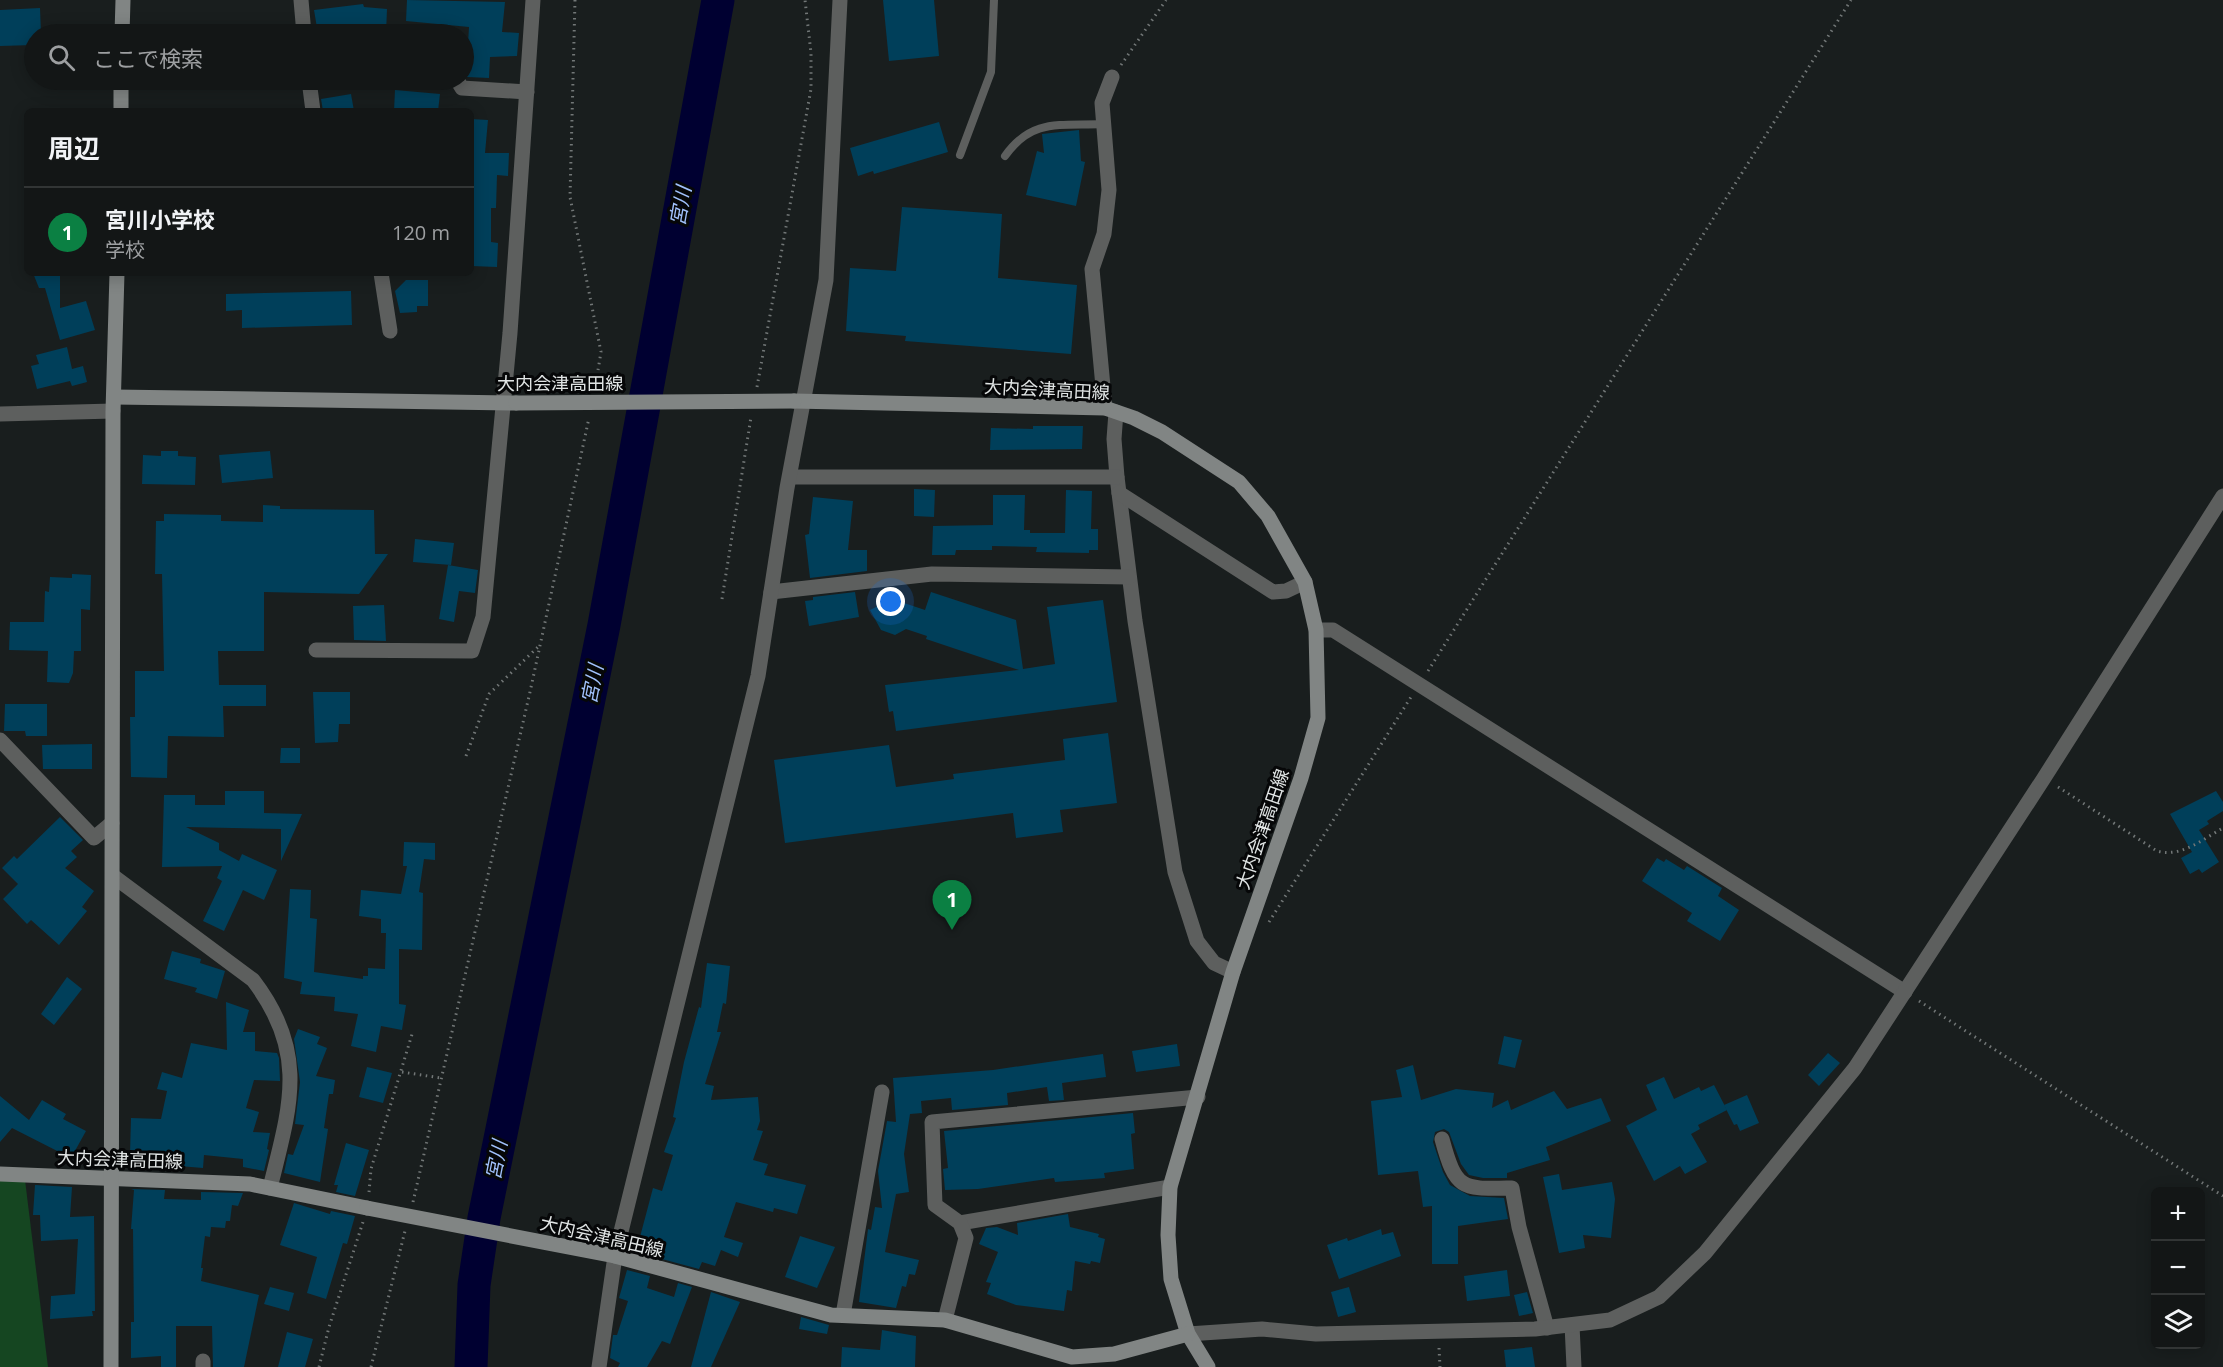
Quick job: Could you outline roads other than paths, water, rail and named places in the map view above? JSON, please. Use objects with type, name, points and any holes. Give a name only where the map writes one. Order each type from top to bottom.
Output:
[{"type":"main road","points":[[122,24],[123,0]]},
{"type":"main road","points":[[121,90],[121,108]]},
{"type":"main road","points":[[111,1367],[113,404],[117,276]]},
{"type":"main road","name":"大内会津高田線","points":[[113,404],[799,401],[1110,410],[1162,432],[1239,483],[1268,516],[1305,582],[1316,630],[1318,718],[1301,778],[1233,972],[1170,1187],[1168,1234],[1171,1279],[1188,1334],[1208,1367]]},
{"type":"main road","name":"大内会津高田線","points":[[0,1174],[250,1184],[615,1256],[831,1315],[945,1320],[1072,1357],[1114,1354],[1188,1334]]},
{"type":"street","points":[[301,0],[303,24]]},
{"type":"street","points":[[316,650],[472,651],[483,617],[509,403],[533,0]]},
{"type":"street","points":[[599,1367],[615,1256],[758,676],[790,477],[799,401],[826,280],[840,0]]},
{"type":"street","points":[[1112,77],[1102,103],[1109,190],[1104,234],[1092,269],[1129,577],[1175,872],[1197,940],[1214,963],[1233,972]]},
{"type":"street","points":[[474,88],[527,92]]},
{"type":"street","points":[[310,90],[313,108]]},
{"type":"street","points":[[381,276],[390,331]]},
{"type":"street","points":[[0,414],[113,404]]},
{"type":"street","points":[[790,477],[1117,477]]},
{"type":"street","points":[[1119,494],[1273,592],[1286,591],[1305,582]]},
{"type":"street","points":[[1188,1334],[1262,1329],[1316,1334],[1547,1328],[1610,1320],[1659,1297],[1705,1253],[1854,1068],[2044,778],[2223,496]]},
{"type":"street","points":[[771,592],[932,574],[1129,577]]},
{"type":"street","points":[[1316,630],[1334,630],[1905,992]]},
{"type":"street","points":[[0,740],[94,838],[112,823]]},
{"type":"street","points":[[113,876],[253,980],[267,998],[288,1049],[292,1076],[286,1122],[270,1188]]},
{"type":"street","points":[[843,1315],[882,1092]]},
{"type":"street","points":[[945,1320],[966,1238],[960,1223],[935,1205],[932,1122],[1198,1096]]},
{"type":"street","points":[[1442,1140],[1450,1169],[1463,1184],[1474,1188],[1512,1188],[1519,1227],[1547,1328]]},
{"type":"street","points":[[960,1223],[1170,1187]]},
{"type":"street","points":[[1572,1325],[1574,1367]]},
{"type":"lane","points":[[960,155],[991,72],[994,0]]},
{"type":"lane","points":[[1005,156],[1015,141],[1035,128],[1049,125],[1103,124]]},
{"type":"waterway","name":"宮川","points":[[471,1367],[474,1285],[484,1218],[604,625],[718,0]]},
{"type":"place","name":"宮川小学校","points":[[952,930]]}]
